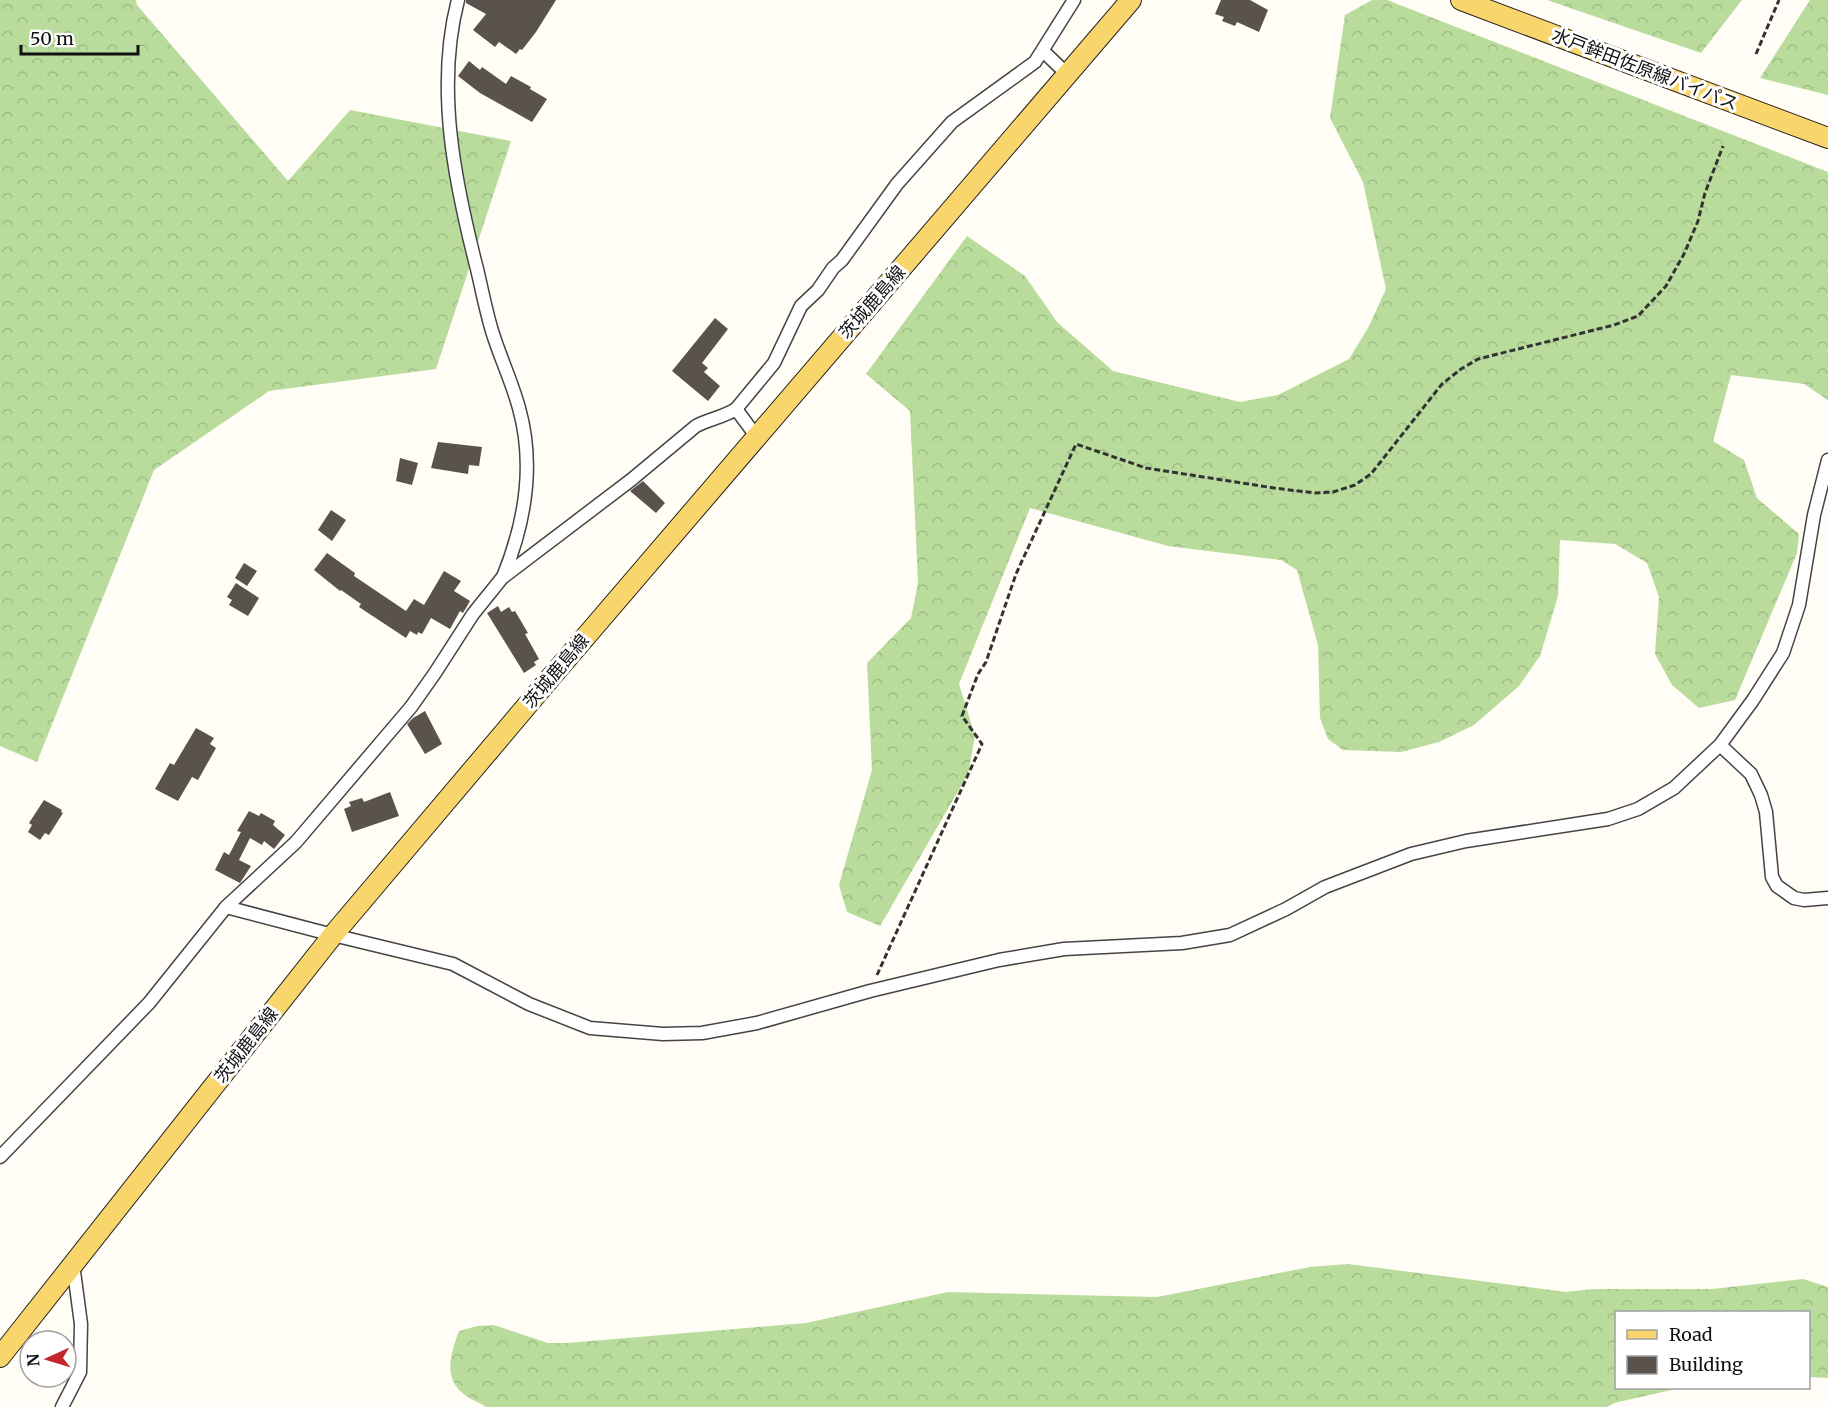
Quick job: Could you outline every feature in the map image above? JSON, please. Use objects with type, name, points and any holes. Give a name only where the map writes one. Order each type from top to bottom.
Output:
[{"type":"main road","name":"茨城鹿島線","points":[[0,1357],[333,935],[756,436],[1131,0]]},
{"type":"main road","name":"水戸鉾田佐原線バイパス","points":[[1461,0],[1828,138]]},
{"type":"street","points":[[458,0],[450,46],[447,98],[458,184],[492,331],[520,409],[527,464],[527,494],[522,520],[512,555],[502,578]]},
{"type":"street","points":[[0,1157],[149,1002],[226,907],[296,842],[411,707],[473,614],[502,578],[631,480],[696,426],[708,419],[736,410],[774,363],[801,306],[818,290],[833,268],[842,260],[897,184],[952,122],[1035,62],[1074,0]]},
{"type":"street","points":[[1043,51],[1068,75]]},
{"type":"street","points":[[736,410],[756,436]]},
{"type":"street","points":[[226,907],[453,964],[529,1004],[590,1028],[634,1033],[702,1033],[757,1023],[870,991],[977,965],[1064,949],[1182,943],[1230,935],[1286,909],[1325,887],[1411,854],[1466,841],[1608,819],[1638,809],[1674,788],[1720,745],[1753,700],[1783,653],[1799,605],[1814,515],[1828,460]]},
{"type":"street","points":[[1720,745],[1751,774],[1761,795],[1766,812],[1772,876],[1777,886],[1794,898],[1804,900],[1828,898]]},
{"type":"street","points":[[62,1407],[80,1372],[81,1324],[73,1264]]},
{"type":"path","points":[[1756,54],[1779,0]]},
{"type":"path","points":[[870,991],[982,744],[962,716],[978,674],[986,662],[1016,573],[1076,444],[1146,468],[1274,488],[1315,493],[1333,492],[1355,485],[1371,474],[1442,384],[1461,369],[1478,359],[1614,325],[1638,316],[1666,286],[1684,254],[1698,221],[1705,193],[1723,146]]},
{"type":"green space","points":[[0,0],[136,0],[137,5],[288,181],[350,110],[511,141],[436,369],[269,391],[154,470],[37,762],[0,746]]},
{"type":"green space","points":[[1372,0],[1387,0],[1828,172],[1828,400],[1804,384],[1731,375],[1713,441],[1744,460],[1757,498],[1799,534],[1797,553],[1735,700],[1699,708],[1672,685],[1655,654],[1659,597],[1647,563],[1615,544],[1560,540],[1558,596],[1540,656],[1519,686],[1474,725],[1439,742],[1401,752],[1343,750],[1328,739],[1320,718],[1318,645],[1297,570],[1281,560],[1168,546],[1030,508],[959,684],[975,736],[968,774],[880,926],[847,912],[839,885],[872,770],[867,663],[911,618],[918,583],[910,411],[866,374],[967,236],[1025,276],[1057,322],[1113,371],[1240,402],[1278,395],[1349,359],[1368,328],[1386,289],[1363,182],[1330,118],[1345,15]]},
{"type":"green space","points":[[1547,0],[1742,0],[1701,53]]},
{"type":"green space","points":[[1810,0],[1828,0],[1828,95],[1760,78]]},
{"type":"green space","points":[[1348,1264],[1566,1292],[1593,1289],[1712,1289],[1803,1279],[1828,1287],[1828,1378],[1810,1377],[1810,1311],[1615,1311],[1615,1389],[1676,1389],[1614,1403],[1607,1407],[486,1407],[467,1397],[458,1388],[453,1381],[450,1365],[459,1331],[477,1326],[494,1325],[548,1343],[567,1343],[806,1323],[948,1292],[1157,1297],[1310,1267]]},
{"type":"building","points":[[466,0],[556,0],[536,32],[516,54],[499,42],[495,47],[473,30],[486,14],[466,3]]},
{"type":"building","points":[[1221,0],[1250,0],[1268,10],[1259,32],[1237,22],[1235,26],[1222,21],[1224,17],[1215,14]]},
{"type":"building","points":[[469,61],[480,70],[482,67],[506,84],[511,76],[547,99],[532,122],[480,93],[458,76]]},
{"type":"building","points":[[715,318],[728,329],[702,363],[708,368],[704,372],[720,386],[708,401],[672,371]]},
{"type":"building","points":[[438,442],[482,447],[479,466],[469,465],[468,474],[431,468]]},
{"type":"building","points":[[400,458],[418,463],[412,485],[396,481]]},
{"type":"building","points":[[643,481],[665,503],[656,513],[630,491]]},
{"type":"building","points":[[331,510],[346,520],[332,541],[318,530]]},
{"type":"building","points":[[327,553],[355,573],[354,576],[406,611],[414,599],[424,605],[444,571],[461,581],[454,591],[470,601],[463,613],[460,611],[450,629],[431,618],[422,634],[418,632],[417,635],[410,631],[406,638],[359,607],[361,604],[314,570]]},
{"type":"building","points":[[244,563],[257,571],[247,586],[235,578]]},
{"type":"building","points":[[236,583],[259,598],[248,616],[229,605],[232,600],[227,597]]},
{"type":"building","points":[[498,606],[501,612],[509,607],[512,612],[515,611],[539,659],[534,662],[536,665],[524,673],[487,613]]},
{"type":"building","points":[[425,711],[442,744],[425,754],[407,724]]},
{"type":"building","points":[[196,728],[214,738],[210,744],[216,748],[198,780],[192,777],[178,801],[155,789],[170,763],[174,765]]},
{"type":"building","points":[[390,792],[399,816],[352,832],[344,809],[351,806],[349,802],[362,798],[364,802]]},
{"type":"building","points":[[44,800],[62,810],[63,813],[49,835],[45,833],[40,840],[28,832],[32,825],[29,823]]},
{"type":"building","points":[[249,811],[259,816],[261,813],[275,821],[273,825],[285,835],[274,849],[264,841],[262,845],[250,838],[239,860],[251,866],[240,883],[215,870],[224,852],[229,855],[241,832],[237,831]]}]
